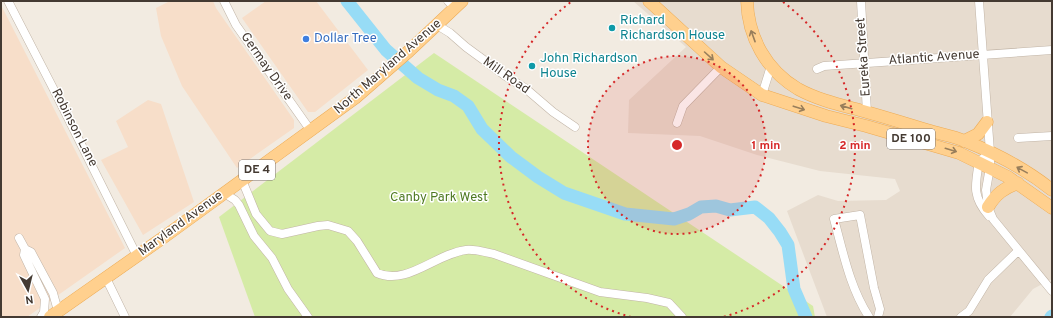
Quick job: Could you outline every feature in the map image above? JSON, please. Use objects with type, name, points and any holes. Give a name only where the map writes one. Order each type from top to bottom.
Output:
[{"type":"main road","name":"DE 100","points":[[649,1],[721,67],[762,95],[826,116],[959,153],[990,167],[1018,183],[1052,208]]},
{"type":"main road","name":"DE 100","points":[[747,1],[749,24],[755,43],[770,66],[798,89],[817,97],[964,141],[990,152],[1035,177],[1052,190]]},
{"type":"main road","name":"North Maryland Avenue","points":[[311,131],[355,98],[409,51],[437,25],[455,3]]},
{"type":"main road","points":[[964,141],[978,134],[987,122]]},
{"type":"main road","points":[[872,128],[883,123],[906,129],[923,129]]},
{"type":"main road","name":"Maryland Avenue","points":[[54,314],[138,256],[311,131]]},
{"type":"main road","points":[[988,207],[1004,189],[1018,183]]},
{"type":"street","name":"Robinson Lane","points":[[8,1],[138,256]]},
{"type":"street","name":"Germay Drive","points":[[224,1],[236,25],[311,131]]},
{"type":"street","name":"Eureka Street","points":[[860,1],[867,112]]},
{"type":"street","points":[[979,1],[990,152],[990,167],[986,190],[988,207],[993,219],[1052,291]]},
{"type":"street","name":"Mill Road","points":[[437,25],[450,33],[466,47],[507,77],[525,88],[553,112],[575,127]]},
{"type":"street","name":"Atlantic Avenue","points":[[817,69],[824,66],[1052,50]]},
{"type":"street","points":[[762,95],[770,66]]},
{"type":"street","points":[[677,123],[683,106],[721,67]]},
{"type":"street","points":[[1018,138],[1052,136]]},
{"type":"street","points":[[990,152],[979,162],[976,179],[976,194],[984,210],[989,217],[993,219]]},
{"type":"street","points":[[242,180],[256,214],[270,231],[282,234],[328,225],[348,231],[358,241],[377,273],[382,275],[390,277],[400,276],[450,254],[466,250],[477,251],[494,254],[600,292],[669,302],[682,317]]},
{"type":"street","points":[[224,193],[235,200],[239,205],[254,236],[272,258],[288,289],[308,317]]},
{"type":"street","points":[[869,317],[853,285],[834,219],[860,215],[874,288],[880,309],[878,317]]},
{"type":"street","points":[[19,238],[25,249],[31,252],[52,293],[54,314]]},
{"type":"street","points":[[25,249],[24,255],[45,299],[44,312],[41,317]]},
{"type":"street","points":[[962,317],[969,311],[988,280],[1018,251]]},
{"type":"street","points":[[106,278],[125,317]]},
{"type":"shaded area","points":[[170,1],[213,1],[216,8],[294,120],[294,128],[237,168],[182,86],[161,36],[156,8]]},
{"type":"shaded area","points":[[266,1],[316,1],[368,70],[315,112],[308,112],[242,18]]},
{"type":"shaded area","points":[[633,1],[1052,1],[1052,279],[1033,289],[1010,317],[827,317],[787,211],[818,195],[838,201],[886,200],[900,191],[895,179],[820,171],[757,155],[700,136],[628,133],[629,100],[686,47]]},
{"type":"shaded area","points":[[1,5],[125,248],[27,317],[1,317]]},
{"type":"shaded area","points":[[148,100],[161,104],[194,202],[143,235],[101,160],[128,147],[116,121]]},
{"type":"green space","name":"Canby Park West","points":[[434,53],[813,306],[815,317],[255,317],[219,217]]},
{"type":"waterway","points":[[347,1],[386,50],[418,78],[438,90],[454,96],[468,106],[482,129],[511,157],[538,177],[564,193],[625,214],[674,219],[689,214],[701,207],[716,206],[730,210],[755,207],[769,218],[788,245],[794,289],[806,317]]},
{"type":"place","name":"Richard Richardson House","points":[[612,28]]},
{"type":"place","name":"Dollar Tree","points":[[306,39]]},
{"type":"place","name":"John Richardson House","points":[[532,66]]}]
